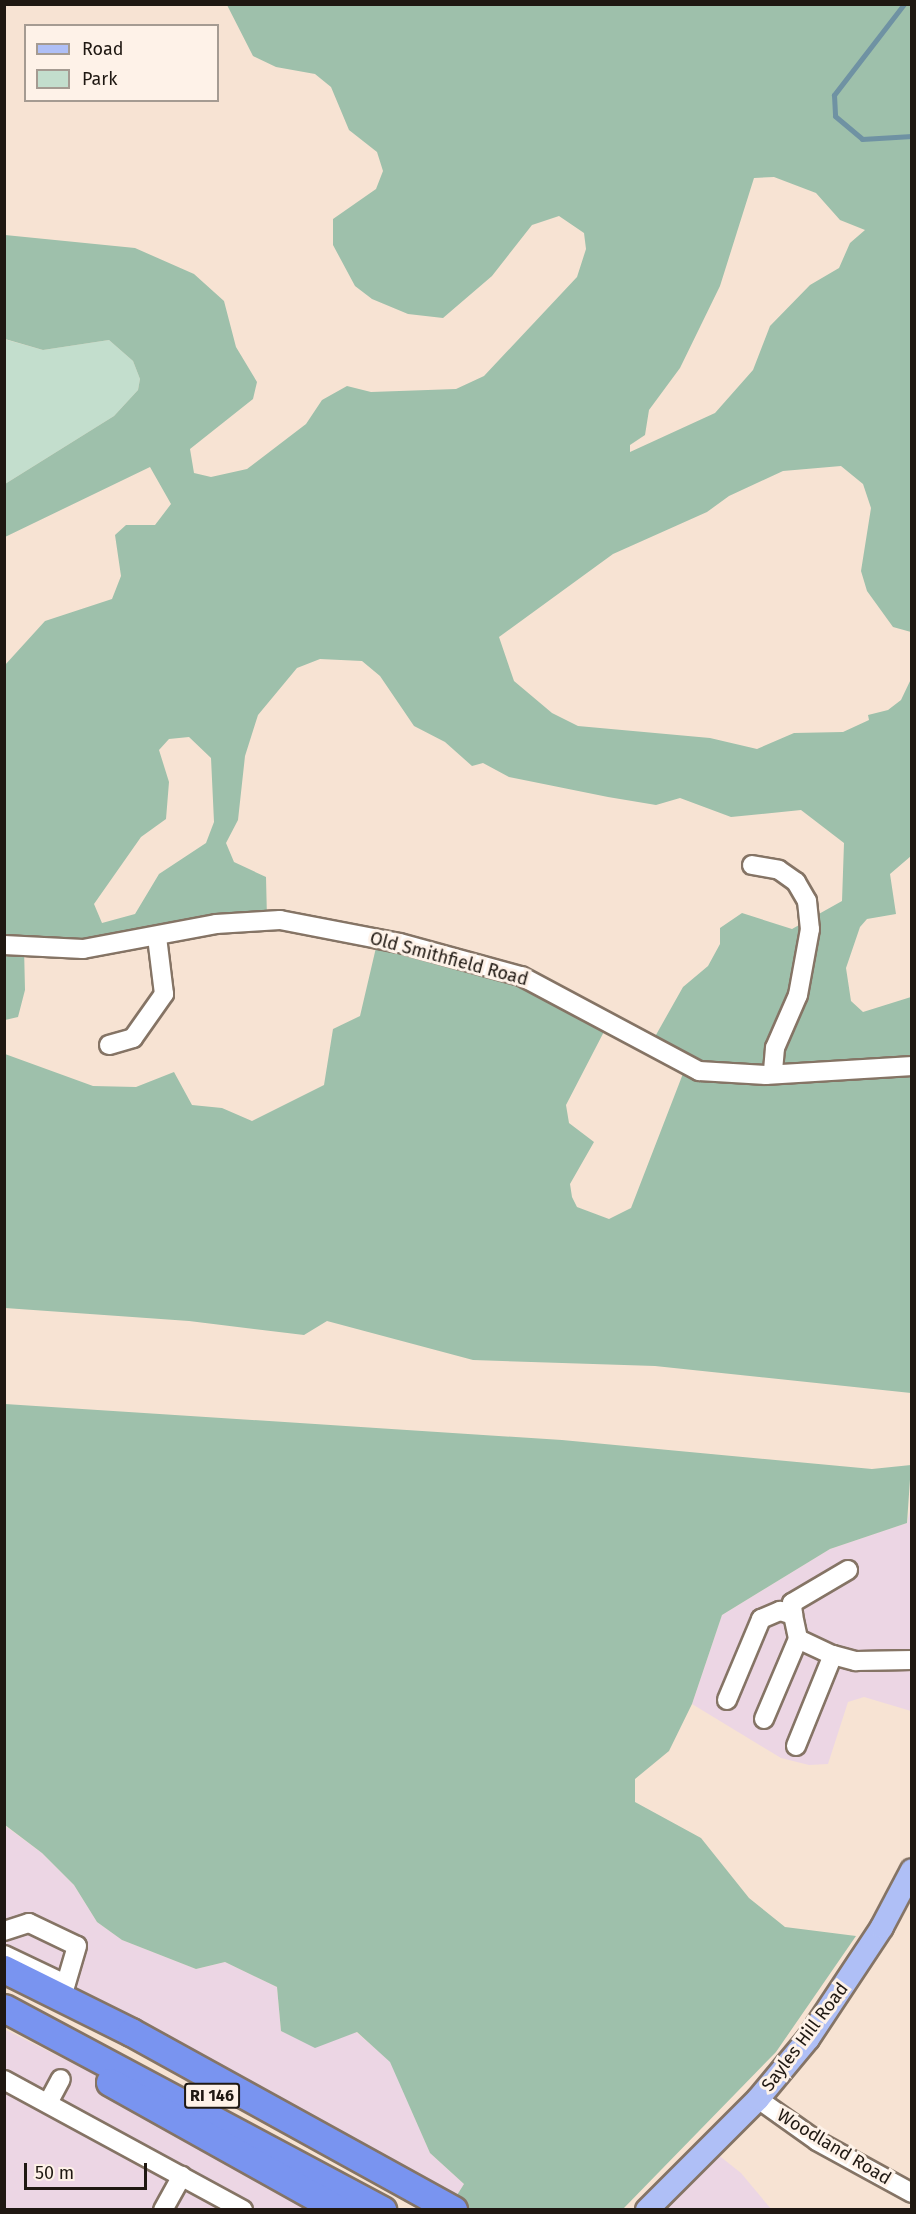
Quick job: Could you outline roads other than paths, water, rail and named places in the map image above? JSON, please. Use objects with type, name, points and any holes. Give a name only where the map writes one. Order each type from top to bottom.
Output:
[{"type":"highway","points":[[4,1969],[64,1990],[453,2210]]},
{"type":"highway","name":"RI 146","points":[[4,1987],[418,2210]]},
{"type":"highway","name":"RI 146","points":[[4,2008],[383,2210]]},
{"type":"highway","points":[[4,2029],[339,2210]]},
{"type":"main road","name":"Sayles Hill Road","points":[[647,2210],[758,2099],[846,1984],[912,1870]]},
{"type":"street","points":[[752,866],[779,870],[796,882],[807,901],[810,929],[798,995],[775,1048],[773,1073]]},
{"type":"street","name":"Old Smithfield Road","points":[[4,945],[66,951],[157,937],[227,922],[280,920],[400,943],[521,976],[699,1071],[773,1073],[912,1066]]},
{"type":"street","points":[[109,1045],[133,1038],[164,994],[157,937]]},
{"type":"street","points":[[764,1719],[798,1639],[792,1603],[848,1570]]},
{"type":"street","points":[[727,1700],[761,1619],[780,1611],[793,1615]]},
{"type":"street","points":[[798,1639],[833,1655],[856,1661],[912,1660]]},
{"type":"street","points":[[796,1746],[833,1655]]},
{"type":"street","points":[[4,1931],[29,1923],[77,1946],[64,1990],[4,1955]]},
{"type":"street","points":[[48,2103],[61,2079]]},
{"type":"street","points":[[4,2080],[243,2210]]},
{"type":"street","name":"Woodland Road","points":[[758,2099],[817,2141],[912,2193]]},
{"type":"street","points":[[171,2207],[182,2176]]},
{"type":"waterway","points":[[904,4],[834,95],[835,116],[862,139],[912,136]]}]
